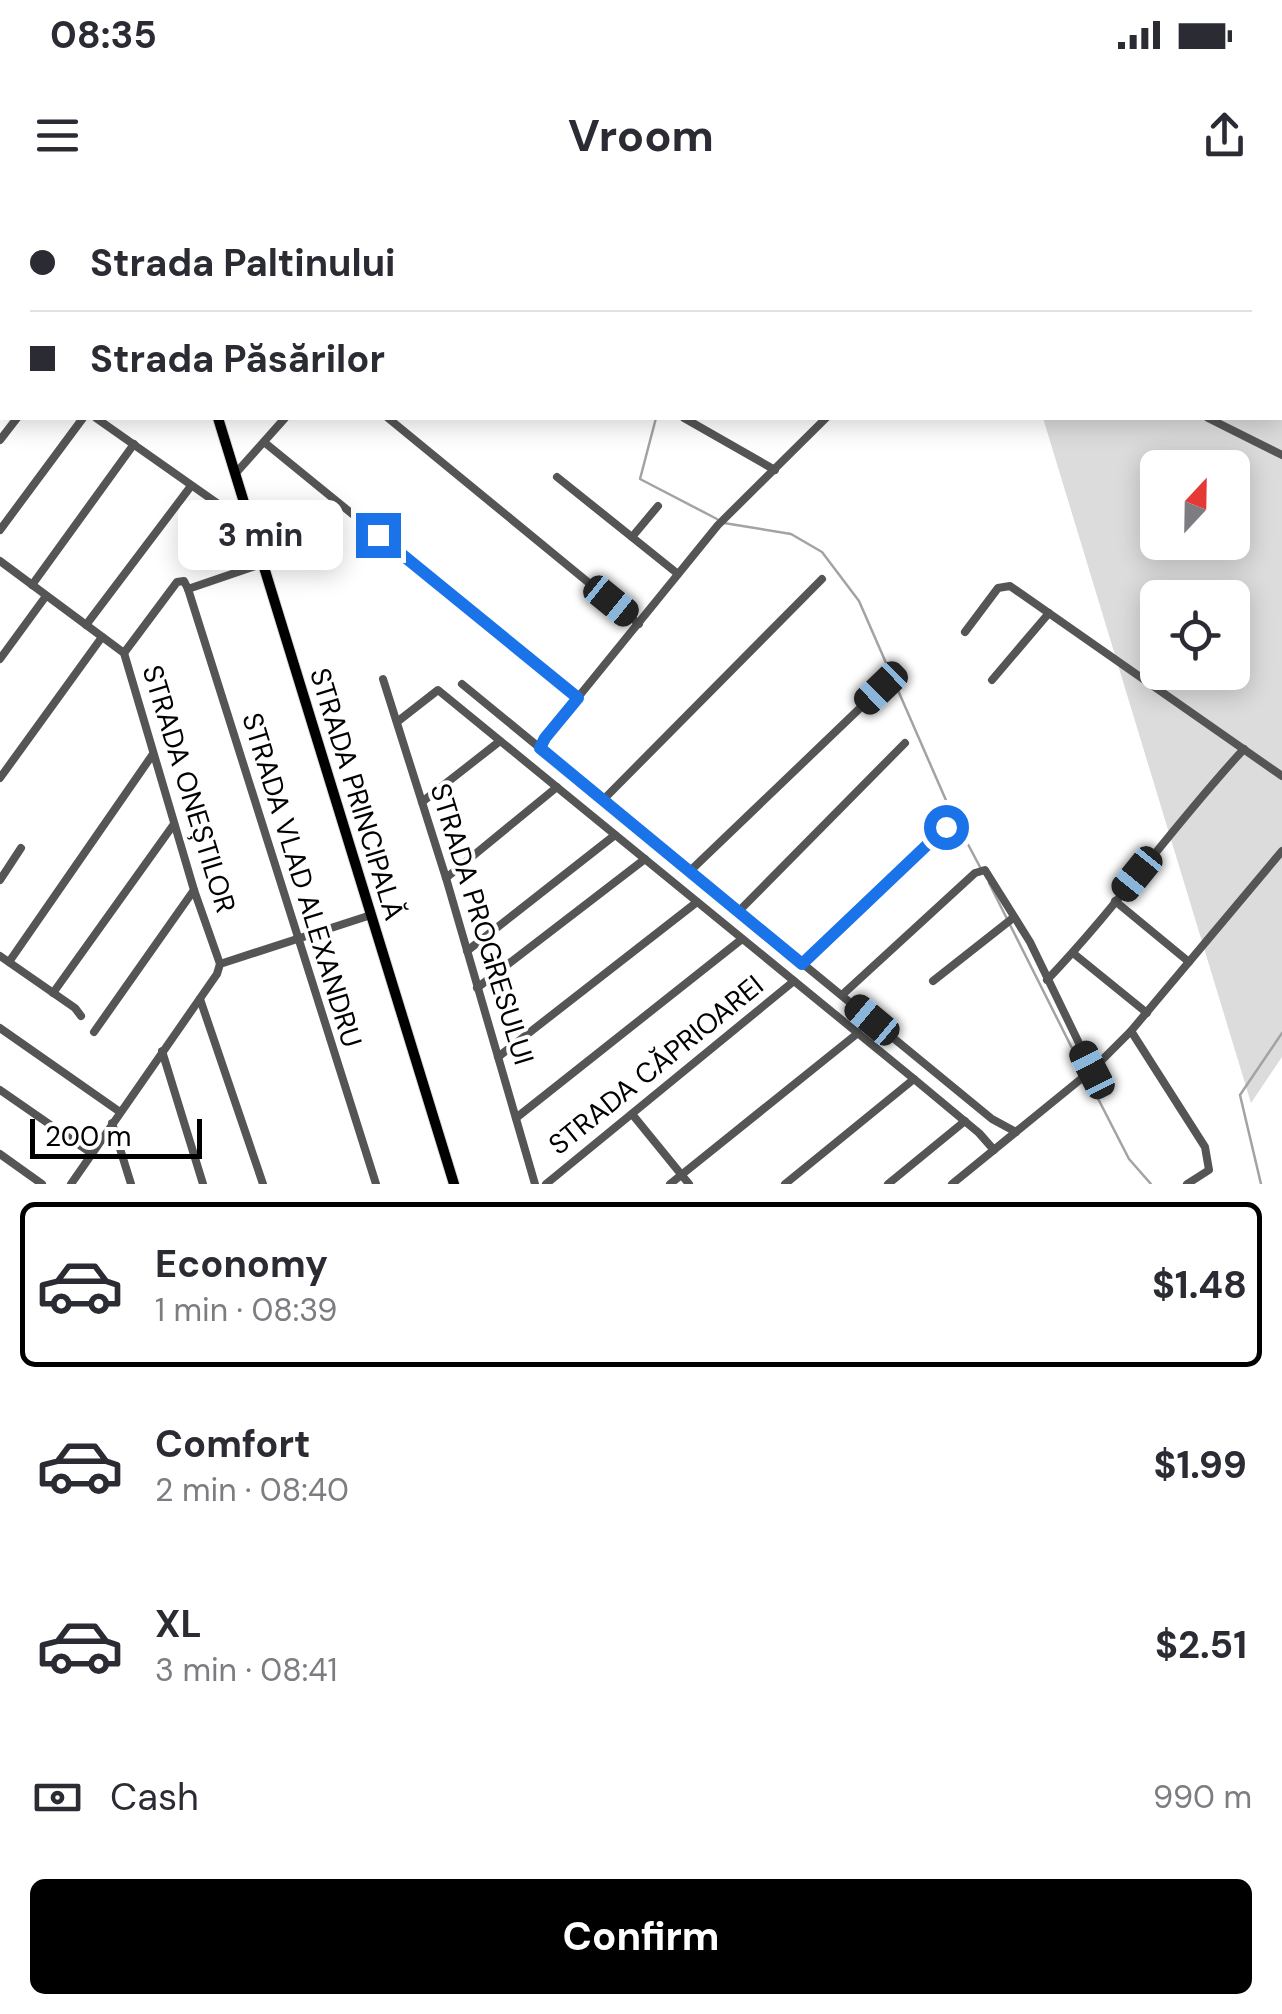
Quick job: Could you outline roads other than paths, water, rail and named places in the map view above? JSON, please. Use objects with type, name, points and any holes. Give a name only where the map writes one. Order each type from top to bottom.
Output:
[{"type":"main road","name":"STRADA PRINCIPALĂ","points":[[219,420],[454,1184]]},
{"type":"street","points":[[0,440],[15,420]]},
{"type":"street","points":[[0,530],[81,420]]},
{"type":"street","points":[[99,420],[250,527]]},
{"type":"street","points":[[235,474],[284,420]]},
{"type":"street","points":[[390,420],[638,624]]},
{"type":"street","points":[[688,420],[775,470]]},
{"type":"street","points":[[540,748],[718,525],[824,420]]},
{"type":"street","points":[[1212,420],[1282,455]]},
{"type":"street","points":[[264,442],[578,698]]},
{"type":"street","points":[[32,585],[134,444]]},
{"type":"street","points":[[557,477],[678,574]]},
{"type":"street","points":[[86,625],[191,486]]},
{"type":"street","points":[[632,537],[658,506]]},
{"type":"street","name":"STRADA ONEȘTILOR","points":[[0,561],[124,653],[194,890],[220,964]]},
{"type":"street","points":[[124,653],[177,582],[184,581],[188,589],[261,564]]},
{"type":"street","points":[[603,800],[822,579]]},
{"type":"street","points":[[965,632],[1002,586],[1010,586],[1282,776]]},
{"type":"street","name":"STRADA VLAD ALEXANDRU","points":[[188,589],[376,1184]]},
{"type":"street","points":[[0,658],[46,596]]},
{"type":"street","points":[[992,680],[1049,613]]},
{"type":"street","points":[[0,778],[102,637]]},
{"type":"street","name":"STRADA PROGRESULUI","points":[[382,678],[446,878],[535,1182]]},
{"type":"street","points":[[462,684],[992,1119],[1016,1132]]},
{"type":"street","points":[[689,872],[881,688]]},
{"type":"street","points":[[397,722],[438,690],[965,1121],[994,1150]]},
{"type":"street","points":[[422,802],[500,741]]},
{"type":"street","points":[[738,912],[905,742]]},
{"type":"street","points":[[1047,980],[1244,749]]},
{"type":"street","points":[[9,962],[153,754]]},
{"type":"street","points":[[446,878],[558,787]]},
{"type":"street","points":[[53,993],[174,824]]},
{"type":"street","points":[[802,964],[946,827]]},
{"type":"street","points":[[467,951],[615,835]]},
{"type":"street","points":[[0,880],[21,848]]},
{"type":"street","points":[[952,1184],[1092,1070],[1131,1031],[1282,852]]},
{"type":"street","points":[[478,988],[645,859]]},
{"type":"street","points":[[842,995],[980,871],[1009,920],[1030,942],[1092,1070]]},
{"type":"street","points":[[94,1032],[194,890]]},
{"type":"street","points":[[498,1057],[697,902]]},
{"type":"street","points":[[1115,902],[1189,962]]},
{"type":"street","points":[[71,1184],[200,1000],[220,964],[370,915]]},
{"type":"street","points":[[933,981],[1009,920]]},
{"type":"street","points":[[516,1118],[742,939]]},
{"type":"street","points":[[1073,953],[1147,1014]]},
{"type":"street","points":[[0,956],[82,1016]]},
{"type":"street","name":"STRADA CĂPRIOAREI","points":[[546,1184],[794,982]]},
{"type":"street","points":[[200,1000],[263,1184]]},
{"type":"street","points":[[0,1028],[120,1112]]},
{"type":"street","points":[[1131,1031],[1205,1147],[1209,1170],[1187,1184]]},
{"type":"street","points":[[670,1184],[858,1033]]},
{"type":"street","points":[[162,1051],[203,1184]]},
{"type":"street","points":[[785,1184],[914,1079]]},
{"type":"street","points":[[0,1090],[91,1154]]},
{"type":"street","points":[[632,1114],[690,1184]]},
{"type":"street","points":[[888,1184],[965,1121]]},
{"type":"street","points":[[112,1123],[132,1184]]},
{"type":"street","points":[[0,1154],[42,1184]]},
{"type":"street","points":[[524,1184],[535,1182]]},
{"type":"waterway","points":[[655,420],[640,479],[717,519]]},
{"type":"waterway","points":[[724,523],[791,534],[822,552],[859,601],[952,814],[980,867]]},
{"type":"waterway","points":[[989,883],[1084,1072]]},
{"type":"waterway","points":[[1261,1184],[1240,1095],[1282,1033]]},
{"type":"waterway","points":[[1088,1079],[1129,1159],[1151,1184]]}]
